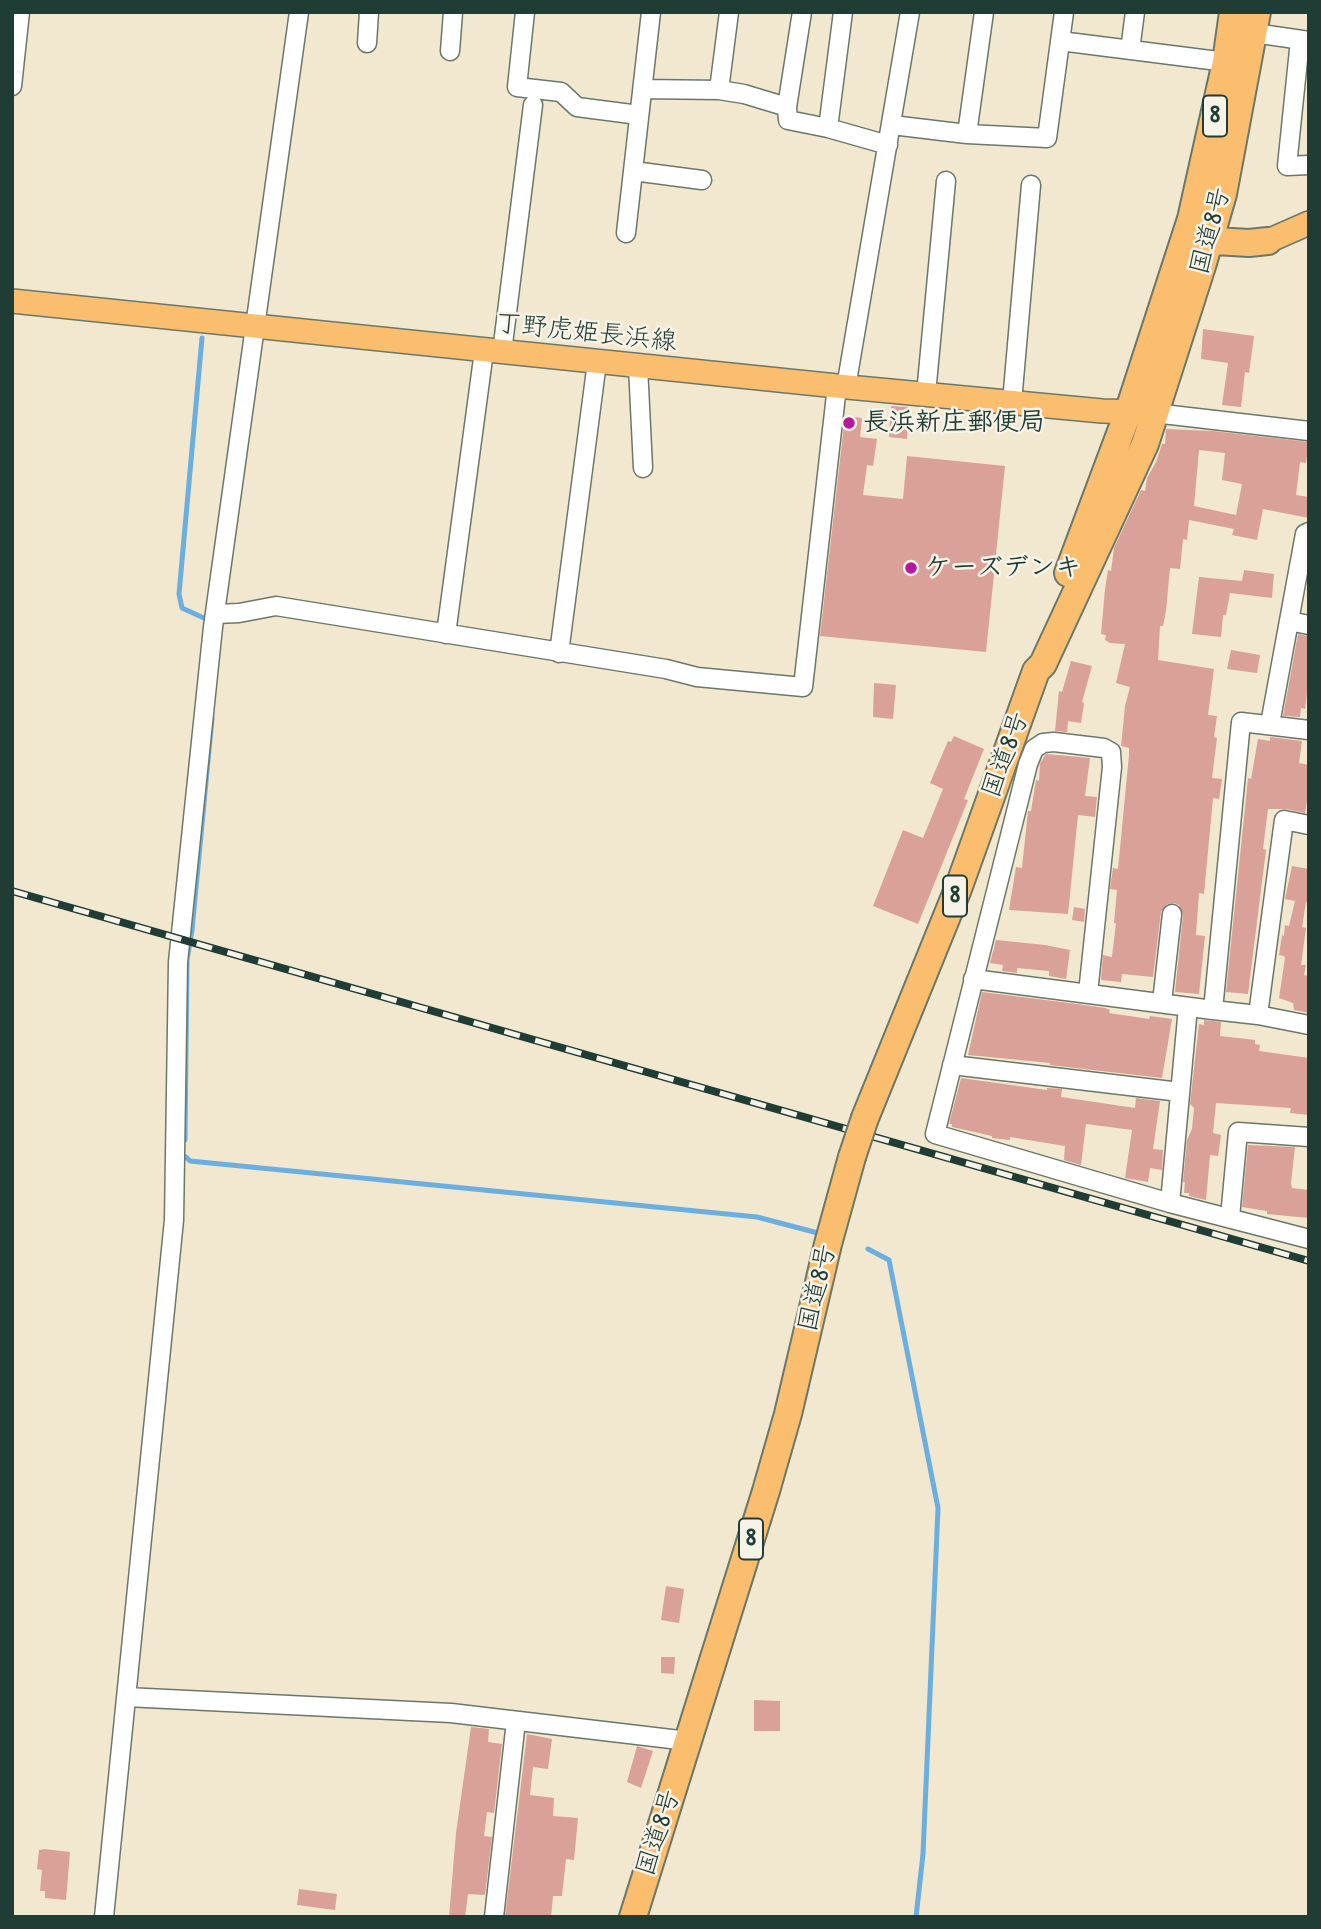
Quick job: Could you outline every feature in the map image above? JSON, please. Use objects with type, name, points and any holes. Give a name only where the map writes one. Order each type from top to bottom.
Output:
[{"type":"highway","name":"国道8号","points":[[633,1917],[788,1414],[828,1244],[864,1118],[958,889],[1036,671],[1035,661],[1039,651],[1211,251],[1211,191],[1233,12]]},
{"type":"highway","name":"国道8号","points":[[1141,412],[1146,360],[1211,191],[1255,23]]},
{"type":"highway","points":[[1211,191],[1238,229],[1251,238],[1268,241]]},
{"type":"highway","points":[[1146,360],[1158,345],[1172,300],[1192,251],[1198,245],[1211,251],[1268,241]]},
{"type":"main road","points":[[1268,241],[1309,223]]},
{"type":"main road","name":"丁野虎姫長浜線","points":[[12,301],[842,387],[1102,411],[1141,412]]},
{"type":"street","points":[[12,86],[20,12]]},
{"type":"street","points":[[104,1917],[174,1220],[178,962],[215,614],[299,12]]},
{"type":"street","points":[[367,43],[369,12]]},
{"type":"street","points":[[450,51],[453,12]]},
{"type":"street","points":[[525,12],[517,87],[561,92],[577,107],[639,115]]},
{"type":"street","points":[[625,233],[651,12]]},
{"type":"street","points":[[719,90],[729,12]]},
{"type":"street","points":[[802,12],[787,107],[788,120],[888,145]]},
{"type":"street","points":[[828,128],[843,12]]},
{"type":"street","points":[[215,614],[239,613],[276,606],[666,669],[697,677],[803,687],[842,387],[892,125],[909,12]]},
{"type":"street","points":[[967,134],[984,12]]},
{"type":"street","points":[[892,125],[967,134],[1047,138],[1063,12]]},
{"type":"street","points":[[1130,50],[1135,12]]},
{"type":"street","points":[[1255,23],[1304,41],[1287,166],[1309,165]]},
{"type":"street","points":[[1060,41],[1226,62]]},
{"type":"street","points":[[643,89],[719,90],[744,94],[787,107]]},
{"type":"street","points":[[446,634],[533,105]]},
{"type":"street","points":[[633,171],[702,180]]},
{"type":"street","points":[[926,394],[946,181]]},
{"type":"street","points":[[1012,402],[1031,185]]},
{"type":"street","points":[[559,653],[597,362]]},
{"type":"street","points":[[638,366],[643,468]]},
{"type":"street","points":[[1141,412],[1309,431]]},
{"type":"street","points":[[1270,724],[1305,534],[1309,532]]},
{"type":"street","points":[[1289,621],[1309,625]]},
{"type":"street","points":[[1213,1010],[1241,722],[1309,730]]},
{"type":"street","points":[[1088,993],[1112,766],[1111,752],[1091,746],[1043,743],[1034,749],[1028,765],[934,1134],[1170,1203],[1309,1239]]},
{"type":"street","points":[[1258,1015],[1283,820],[1309,825]]},
{"type":"street","points":[[1162,1002],[1171,914]]},
{"type":"street","points":[[973,979],[1258,1015],[1309,1025]]},
{"type":"street","points":[[1170,1203],[1188,1007]]},
{"type":"street","points":[[952,1065],[1180,1092]]},
{"type":"street","points":[[1230,1217],[1238,1132],[1309,1137]]},
{"type":"street","points":[[126,1697],[452,1713],[688,1741]]},
{"type":"street","points":[[494,1917],[516,1721]]},
{"type":"building","points":[[1203,329],[1254,336],[1249,373],[1245,372],[1241,407],[1222,405],[1228,363],[1201,359]]},
{"type":"building","points":[[891,406],[909,407],[907,439],[889,437]]},
{"type":"building","name":"ケーズデンキ","points":[[845,416],[862,418],[860,437],[877,439],[873,466],[867,465],[863,495],[903,499],[907,456],[1005,466],[986,652],[820,636]]},
{"type":"building","points":[[1166,429],[1213,431],[1309,442],[1306,463],[1300,462],[1296,495],[1309,497],[1309,518],[1263,509],[1257,540],[1232,535],[1234,529],[1189,520],[1187,540],[1183,539],[1180,569],[1170,568],[1166,611],[1163,626],[1160,626],[1158,660],[1214,669],[1208,715],[1217,716],[1212,778],[1222,779],[1219,799],[1213,798],[1204,894],[1199,893],[1196,935],[1205,936],[1199,994],[1175,992],[1183,915],[1179,905],[1174,903],[1167,904],[1161,912],[1153,977],[1122,974],[1121,982],[1101,980],[1103,955],[1112,957],[1116,923],[1117,890],[1110,889],[1113,868],[1118,869],[1129,755],[1129,748],[1121,746],[1130,687],[1116,683],[1125,644],[1110,643],[1105,640],[1106,635],[1101,634],[1105,589],[1114,548],[1141,490],[1145,491],[1147,478],[1162,444],[1165,444]],"holes":[[[1199,450],[1225,453],[1222,480],[1242,484],[1236,515],[1194,506]]]},
{"type":"building","points":[[1244,570],[1274,574],[1272,598],[1230,593],[1226,615],[1223,615],[1221,637],[1192,634],[1199,577],[1242,581]]},
{"type":"building","points":[[1298,634],[1309,636],[1309,678],[1305,709],[1301,708],[1300,717],[1283,716]]},
{"type":"building","points":[[1231,650],[1260,655],[1257,673],[1227,669]]},
{"type":"building","points":[[1071,661],[1092,666],[1082,702],[1081,723],[1068,721],[1067,732],[1055,731],[1059,691],[1062,692]]},
{"type":"building","points":[[874,683],[896,685],[893,719],[873,717]]},
{"type":"building","points":[[954,736],[984,749],[964,799],[968,800],[918,924],[873,906],[903,830],[923,838],[943,789],[930,783],[948,741],[951,742]]},
{"type":"building","points":[[1270,737],[1302,741],[1299,763],[1309,765],[1305,813],[1268,809],[1263,849],[1266,850],[1248,994],[1226,992],[1248,778],[1251,779],[1258,739],[1270,741]]},
{"type":"building","points":[[1046,754],[1090,758],[1085,796],[1097,797],[1095,817],[1078,815],[1068,914],[1009,910],[1016,867],[1022,868],[1028,811],[1031,811],[1036,780],[1039,781],[1040,763]]},
{"type":"building","points":[[1292,866],[1309,869],[1309,902],[1306,902],[1302,927],[1306,928],[1301,965],[1306,965],[1304,975],[1309,976],[1309,1013],[1294,1010],[1293,1003],[1279,998],[1285,958],[1279,955],[1282,935],[1284,936],[1285,925],[1289,926],[1295,901],[1285,899]]},
{"type":"building","points":[[1074,907],[1085,909],[1084,922],[1072,920]]},
{"type":"building","points":[[996,940],[1070,950],[1066,979],[1049,976],[1049,971],[1017,968],[1017,973],[1002,971],[1003,965],[990,963]]},
{"type":"building","points":[[982,992],[1105,1008],[1110,1010],[1109,1013],[1149,1019],[1150,1016],[1172,1019],[1162,1078],[968,1055]]},
{"type":"building","points":[[1204,1020],[1221,1022],[1220,1036],[1255,1040],[1255,1044],[1260,1045],[1259,1051],[1309,1058],[1309,1115],[1290,1113],[1291,1108],[1216,1103],[1213,1133],[1221,1135],[1218,1156],[1210,1155],[1206,1200],[1184,1193],[1183,1182],[1187,1140],[1192,1129],[1194,1108],[1190,1104],[1199,1024],[1204,1025]]},
{"type":"building","points":[[961,1078],[1047,1090],[1062,1089],[1061,1097],[1135,1108],[1136,1098],[1160,1101],[1153,1149],[1163,1150],[1162,1170],[1150,1168],[1148,1182],[1125,1178],[1132,1130],[1086,1124],[1081,1165],[1064,1160],[1065,1146],[1010,1137],[1010,1140],[992,1138],[952,1127],[952,1124],[949,1124]]},
{"type":"building","points":[[1248,1145],[1295,1147],[1291,1183],[1292,1188],[1309,1190],[1309,1218],[1267,1214],[1267,1211],[1242,1207]]},
{"type":"building","points":[[666,1586],[684,1589],[679,1623],[661,1620]]},
{"type":"building","points":[[661,1657],[675,1657],[674,1674],[661,1673]]},
{"type":"building","points":[[754,1700],[780,1701],[780,1731],[754,1731]]},
{"type":"building","points":[[471,1727],[489,1729],[488,1742],[502,1744],[494,1813],[487,1812],[484,1836],[492,1837],[485,1895],[468,1894],[465,1917],[449,1917],[456,1833]]},
{"type":"building","points":[[527,1734],[552,1739],[548,1769],[533,1767],[530,1795],[554,1798],[553,1816],[578,1818],[574,1860],[566,1859],[562,1896],[553,1896],[551,1917],[505,1917]]},
{"type":"building","points":[[637,1746],[653,1751],[641,1788],[627,1782]]},
{"type":"building","points":[[39,1850],[70,1852],[66,1900],[45,1898],[45,1891],[40,1891],[42,1870],[37,1869]]},
{"type":"building","points":[[299,1889],[337,1894],[335,1910],[297,1905]]},
{"type":"waterway","points":[[202,338],[179,594],[182,608],[206,619]]},
{"type":"waterway","points":[[185,1140],[187,960],[212,718]]},
{"type":"waterway","points":[[186,1157],[190,1161],[757,1217],[818,1233]]},
{"type":"waterway","points":[[868,1249],[889,1260],[938,1508],[923,1854],[916,1917]]},
{"type":"railway","points":[[12,891],[1309,1261]]},
{"type":"place","name":"長浜新庄郵便局","points":[[849,423]]},
{"type":"place","name":"ケーズデンキ","points":[[911,568]]}]
